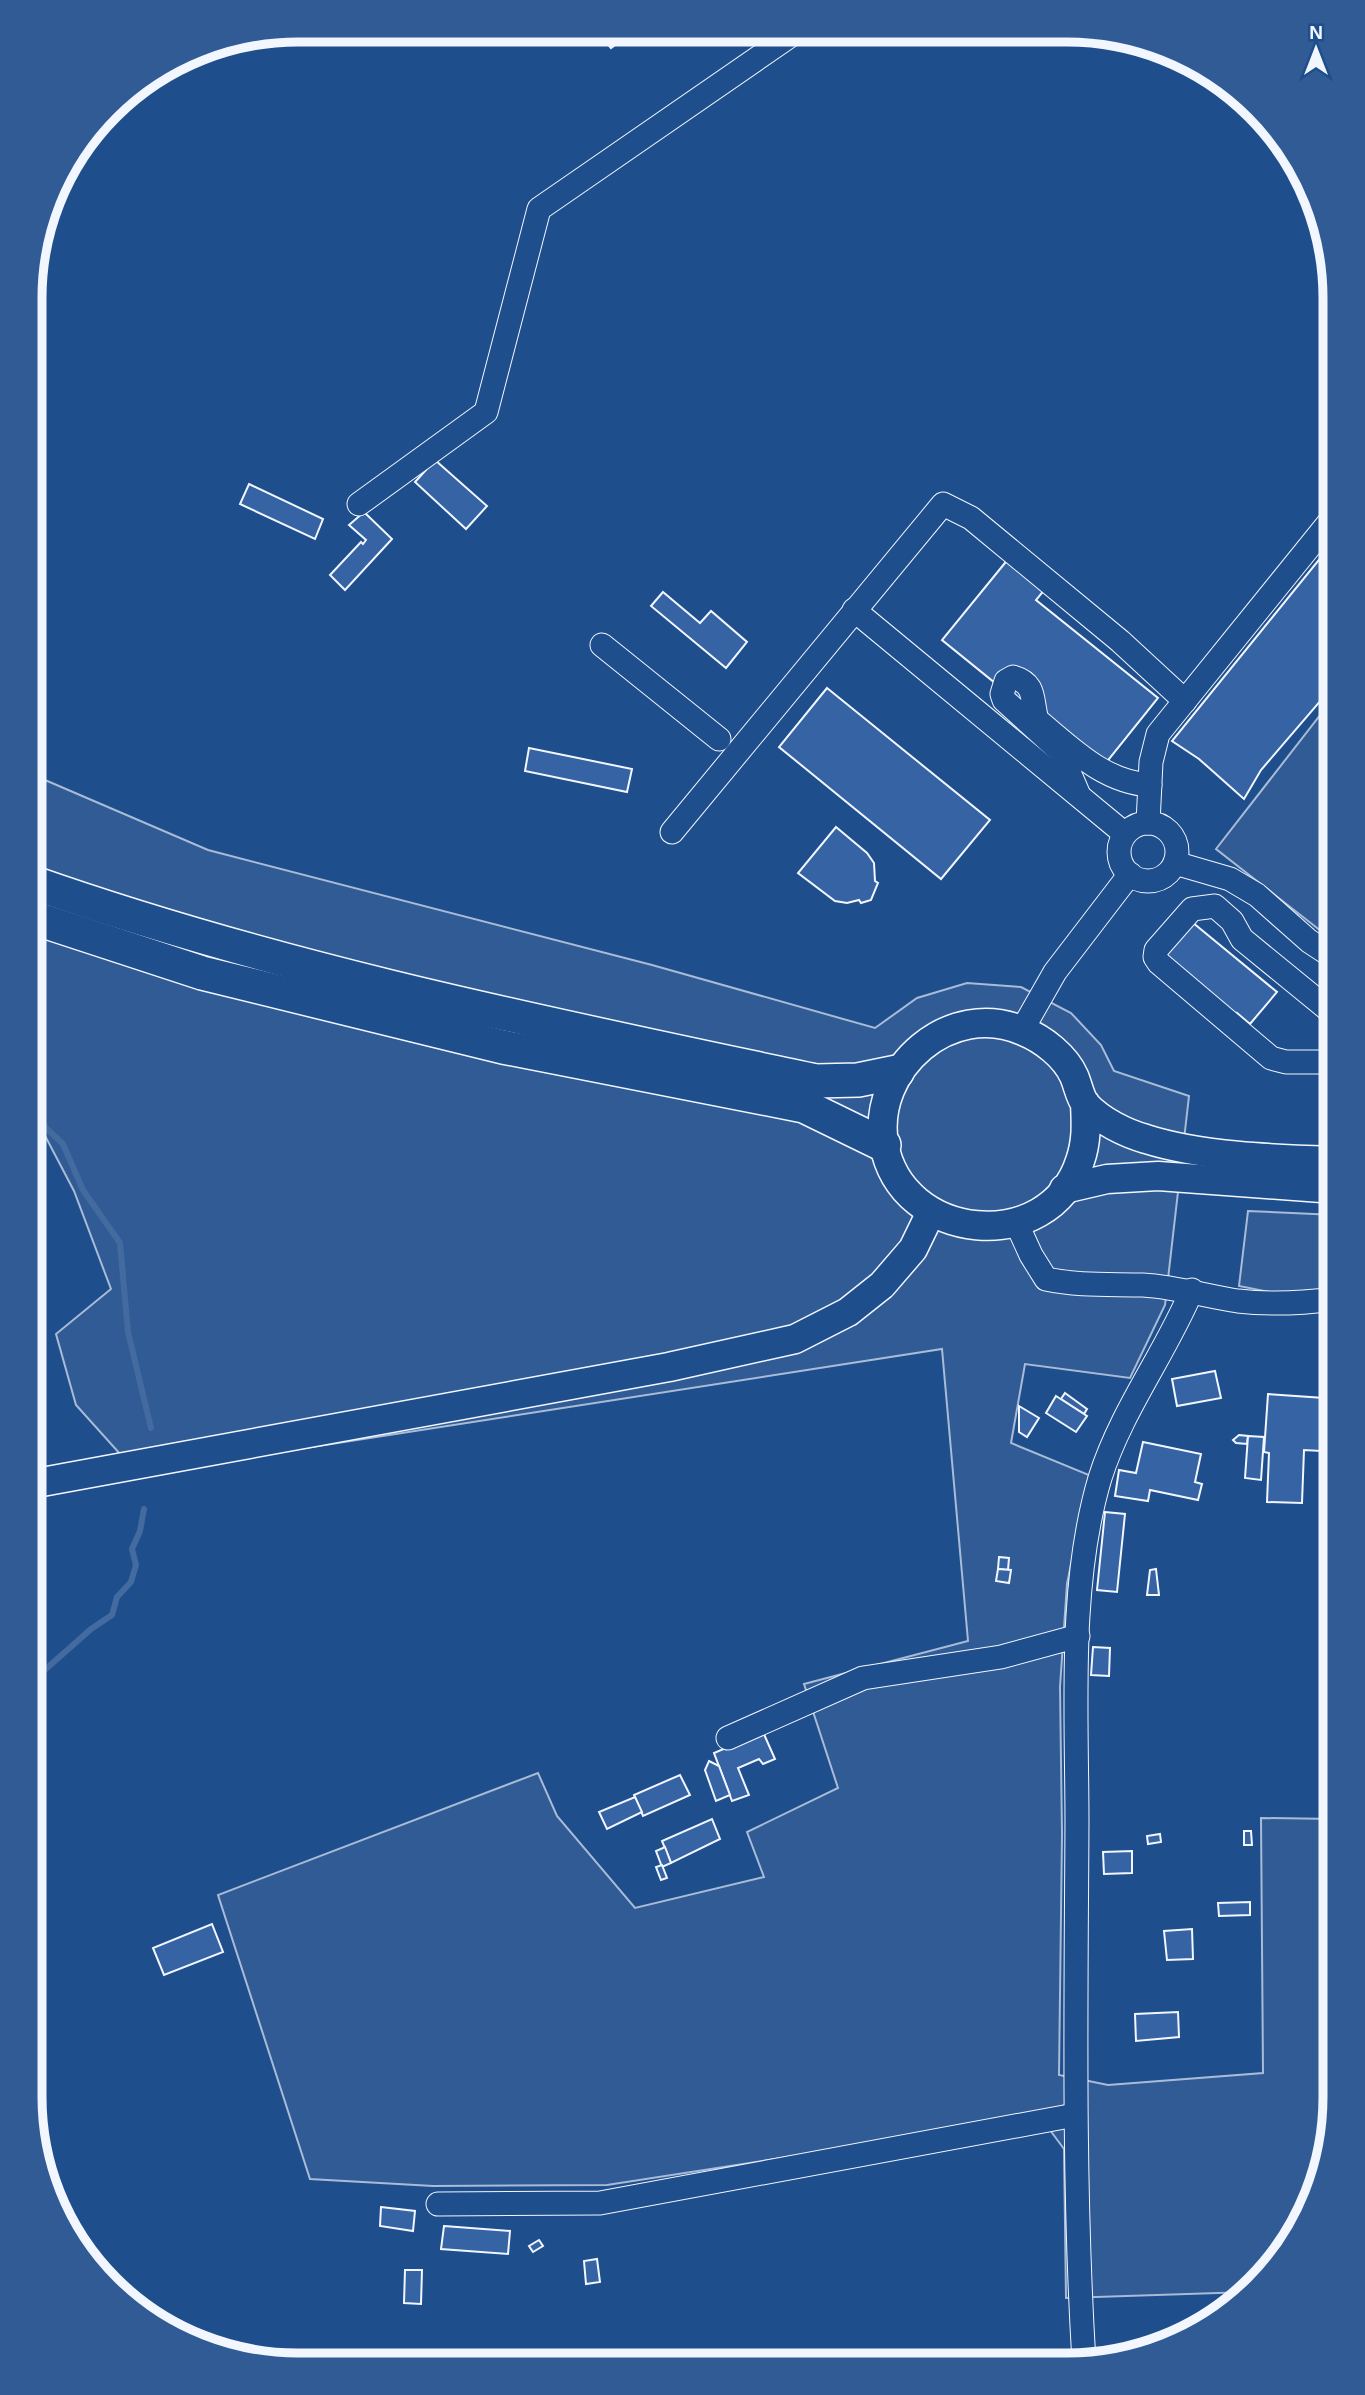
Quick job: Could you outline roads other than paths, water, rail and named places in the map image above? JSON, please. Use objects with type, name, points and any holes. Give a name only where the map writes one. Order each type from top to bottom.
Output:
[{"type":"highway","points":[[42,886],[216,943],[509,1016],[817,1081],[858,1080],[897,1072]]},
{"type":"highway","points":[[42,921],[202,973],[503,1048],[804,1106],[884,1145]]},
{"type":"main road","points":[[987,1023],[1022,1030],[1051,1047],[1072,1073],[1085,1103],[1087,1134],[1080,1163],[1064,1189],[1043,1209],[1016,1223],[987,1227],[958,1224],[931,1212],[909,1194],[893,1171],[884,1145],[882,1120],[887,1095],[897,1072],[921,1045],[952,1029],[987,1023]]},
{"type":"main road","points":[[1085,1103],[1102,1119],[1146,1139],[1228,1154],[1323,1160]]},
{"type":"main road","points":[[1064,1189],[1107,1179],[1158,1176],[1323,1188]]},
{"type":"main road","points":[[42,1482],[669,1367],[795,1339],[848,1312],[882,1285],[913,1249],[931,1212]]},
{"type":"street","points":[[359,504],[486,412],[539,209],[781,42]]},
{"type":"street","points":[[672,832],[943,504],[971,518],[1120,641],[1185,701]]},
{"type":"street","points":[[1148,823],[1150,785],[1158,734],[1323,531]]},
{"type":"street","points":[[854,610],[1125,834]]},
{"type":"street","points":[[602,645],[719,739]]},
{"type":"street","points":[[1079,796],[1060,751],[1004,700],[1002,694],[1006,681],[1013,677],[1024,680],[1032,690],[1037,720],[1090,764],[1107,775],[1150,785]]},
{"type":"street","points":[[1148,823],[1170,833],[1177,847],[1175,863],[1170,871],[1155,880],[1146,881],[1130,874],[1124,867],[1119,851],[1125,834],[1131,828],[1148,823]]},
{"type":"street","points":[[1175,863],[1230,879],[1257,895],[1323,950]]},
{"type":"street","points":[[1022,1030],[1055,972],[1130,874]]},
{"type":"street","points":[[1323,1005],[1242,939],[1232,921],[1215,906],[1192,909],[1156,950],[1155,957],[1159,963],[1271,1058],[1286,1062],[1323,1062]]},
{"type":"street","points":[[1016,1223],[1046,1279],[1074,1285],[1142,1285],[1192,1290],[1239,1301],[1323,1299]]},
{"type":"street","points":[[1084,2352],[1075,2115],[1077,1636],[1086,1545],[1100,1478],[1118,1434],[1192,1290]]},
{"type":"street","points":[[728,1738],[863,1678],[1002,1657],[1077,1636]]},
{"type":"street","points":[[438,2204],[600,2203],[1075,2115]]},
{"type":"waterway","points":[[42,1119],[45,1127],[63,1144],[83,1190],[120,1243],[128,1332],[151,1428]]},
{"type":"waterway","points":[[42,1672],[91,1629],[112,1615],[117,1597],[131,1582],[136,1565],[132,1549],[140,1531],[144,1509]]}]
